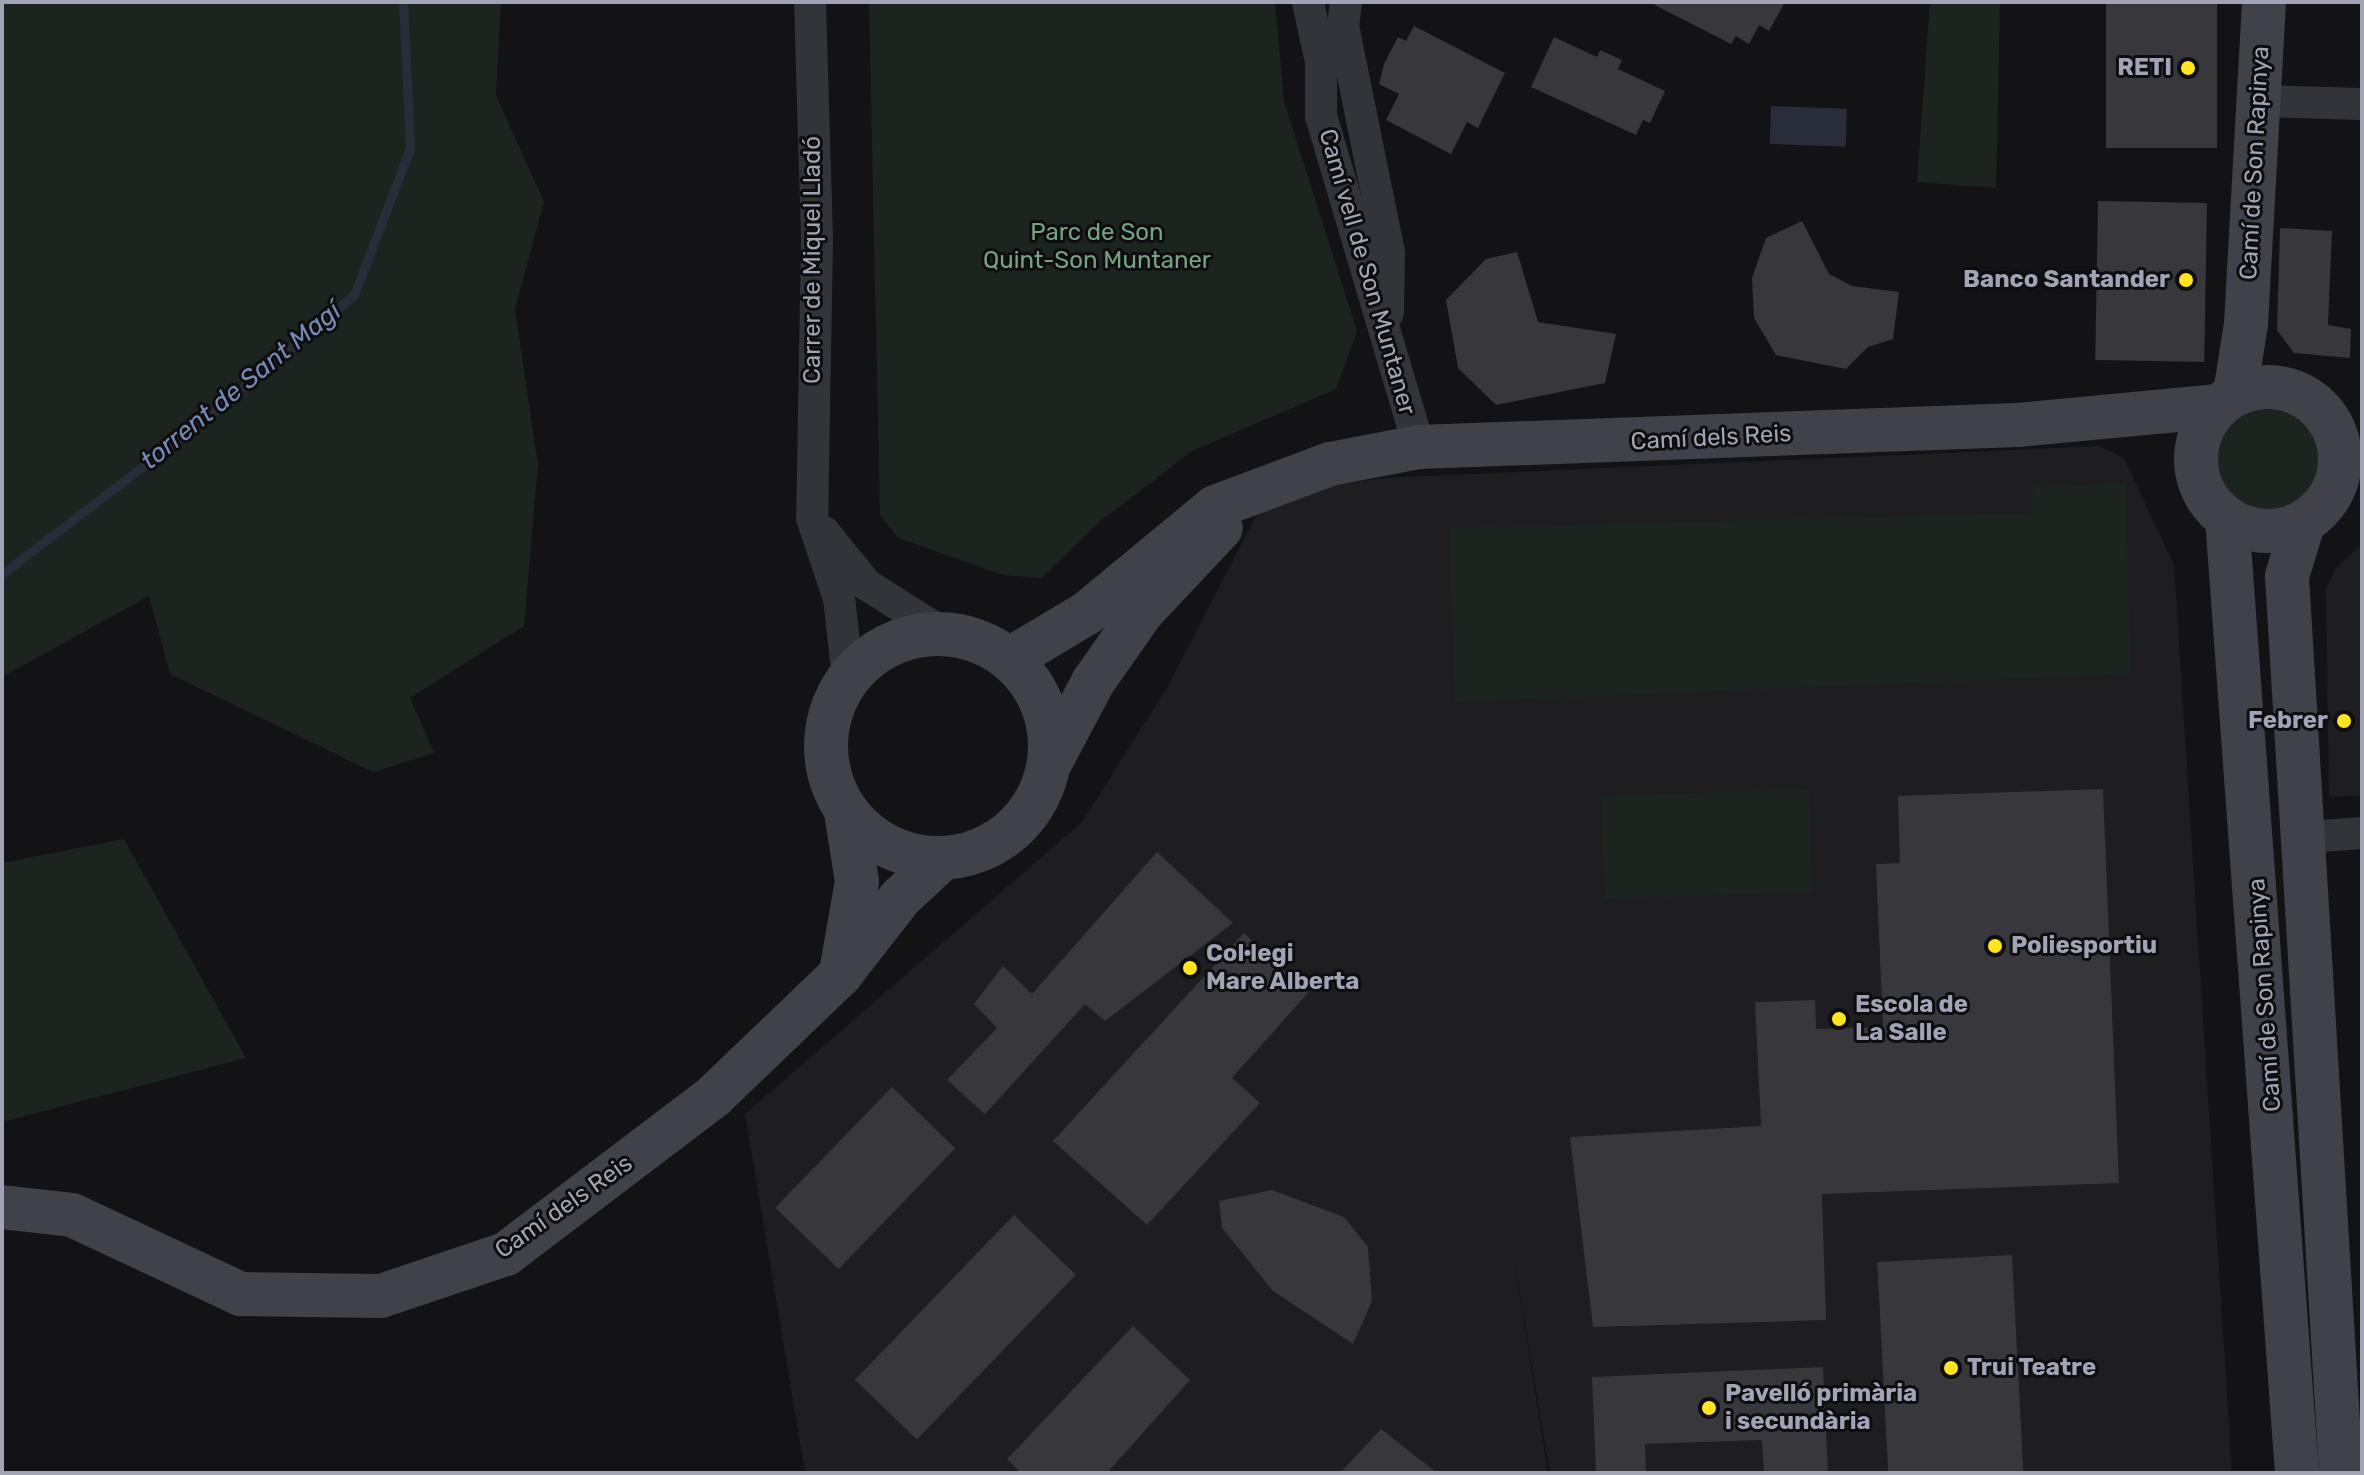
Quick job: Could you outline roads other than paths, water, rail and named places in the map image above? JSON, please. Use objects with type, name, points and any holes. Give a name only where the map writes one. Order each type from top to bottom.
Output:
[{"type":"street","name":"Carrer de Miquel Lladó","points":[[810,2],[817,240],[812,518],[839,598],[848,678]]},
{"type":"street","name":"Camí vell de Son Muntaner","points":[[1308,2],[1321,62],[1321,116],[1419,447]]},
{"type":"street","points":[[1346,2],[1343,26],[1389,253],[1388,345]]},
{"type":"street","name":"Camí de Son Rapinya","points":[[2227,400],[2246,324],[2264,2]]},
{"type":"street","points":[[2259,101],[2362,104]]},
{"type":"street","points":[[2151,415],[2196,468],[2212,505],[2227,518],[2265,531],[2304,521],[2320,509],[2351,464],[2345,422],[2290,390],[2246,324]]},
{"type":"street","points":[[2196,468],[2197,444],[2227,400],[2253,388],[2290,390]]},
{"type":"street","name":"Camí dels Reis","points":[[1010,659],[1087,613],[1215,507],[1274,482],[1419,447],[2151,415],[2227,400]]},
{"type":"street","points":[[846,812],[872,837],[903,853],[942,859],[980,851],[1013,831],[1038,800],[1050,763],[1093,682],[1142,612],[1274,482]]},
{"type":"street","points":[[812,518],[867,585],[943,633],[979,641],[1010,659],[1035,687],[1049,724],[1050,763]]},
{"type":"street","name":"Camí de Son Rapinya","points":[[2227,518],[2297,1473]]},
{"type":"street","name":"Camí de Son Rapinya","points":[[2304,521],[2287,576],[2307,837],[2341,1473]]},
{"type":"street","points":[[841,974],[857,881],[846,812],[830,780],[825,745],[831,709],[848,678],[884,648],[943,633]]},
{"type":"street","points":[[2307,837],[2362,833]]},
{"type":"street","name":"Camí dels Reis","points":[[2,1207],[72,1215],[241,1294],[381,1296],[506,1254],[714,1096],[841,974],[900,898],[942,859]]},
{"type":"water","points":[[1771,106],[1847,109],[1846,147],[1770,144]]},
{"type":"waterway","name":"torrent de Sant Magí","points":[[2,574],[209,416],[354,295],[410,148],[403,2]]},
{"type":"place","name":"RETI","points":[[2188,68]]},
{"type":"place","name":"Banco Santander","points":[[2186,280]]},
{"type":"place","name":"Febrer","points":[[2344,721]]},
{"type":"place","name":"Poliesportiu","points":[[1995,946]]},
{"type":"place","name":"Col·legi Mare Alberta","points":[[1190,968]]},
{"type":"place","name":"Escola de La Salle","points":[[1839,1019]]},
{"type":"place","name":"Trui Teatre","points":[[1951,1368]]},
{"type":"place","name":"Pavelló primària i secundària","points":[[1709,1408]]},
{"type":"park label","name":"Parc de Son Quint-Son Muntaner","points":[[1097,247]]}]
